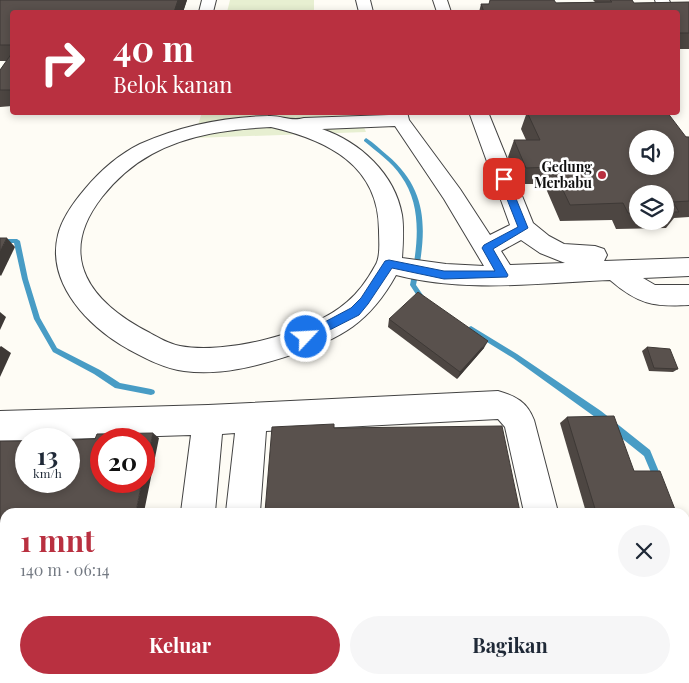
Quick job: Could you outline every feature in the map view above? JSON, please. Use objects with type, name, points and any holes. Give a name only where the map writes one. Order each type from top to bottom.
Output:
[{"type":"street","points":[[479,115],[523,228],[549,249],[567,256],[689,253]]},
{"type":"street","points":[[290,125],[399,116],[452,194],[503,275]]},
{"type":"street","points":[[271,121],[290,125],[334,140],[360,159],[373,172],[386,196],[393,222],[398,267],[355,312],[333,325],[306,337],[258,354],[218,360],[181,359],[138,340],[104,320],[86,300],[76,281],[68,260],[69,239],[74,223],[83,206],[105,177],[139,152],[174,137],[220,125],[271,121]]},
{"type":"street","points":[[487,248],[523,228]]},
{"type":"street","points":[[398,267],[444,275],[503,275],[689,267]]},
{"type":"street","points":[[615,270],[648,295],[657,297],[689,295]]},
{"type":"street","points":[[0,426],[208,420],[490,404],[503,406],[519,420],[540,508]]},
{"type":"street","points":[[243,508],[252,418]]},
{"type":"street","points":[[198,508],[208,420]]},
{"type":"green space","points":[[230,0],[314,0],[314,10],[228,10]]},
{"type":"green space","points":[[201,115],[359,115],[366,132],[194,138]]},
{"type":"building","points":[[0,0],[178,0],[175,10],[10,10],[10,45],[0,45]]},
{"type":"building","points":[[490,0],[554,0],[556,3],[612,2],[610,0],[632,0],[634,3],[689,2],[689,33],[680,33],[680,10],[483,10],[481,4],[489,4]]},
{"type":"building","points":[[10,56],[10,90],[0,90],[0,70]]},
{"type":"building","name":"Gedung Merbabu","points":[[528,115],[669,115],[686,137],[689,137],[689,201],[674,202],[674,185],[629,185],[629,213],[623,203],[570,205],[552,167],[526,168],[514,140],[540,140]]},
{"type":"building","name":"Gedung Merbabu","points":[[674,204],[679,212],[674,212]]},
{"type":"building","points":[[0,238],[7,238],[0,251]]},
{"type":"building","points":[[418,292],[488,341],[460,372],[389,319]]},
{"type":"building","points":[[647,347],[670,349],[678,369],[654,368]]},
{"type":"building","points":[[614,416],[634,471],[660,471],[674,508],[595,508],[567,417]]},
{"type":"building","points":[[334,424],[334,428],[502,426],[519,508],[265,508],[272,427]]},
{"type":"building","points":[[90,439],[90,493],[140,493],[137,508],[0,508],[0,441],[15,441],[15,493],[80,493],[80,440]]},
{"type":"waterway","points":[[366,140],[399,169],[411,186],[416,200],[419,214],[420,243],[413,285],[423,300]]},
{"type":"waterway","points":[[0,241],[17,241],[25,279],[37,319],[55,350],[97,372],[118,386],[151,392]]},
{"type":"waterway","points":[[471,329],[515,356],[598,414],[647,453],[658,479]]},
{"type":"place","name":"Gedung Merbabu","points":[[602,175]]},
{"type":"route","points":[[306,337],[333,325],[355,312],[389,264],[444,275],[503,275],[487,248],[523,228],[504,179]]}]
